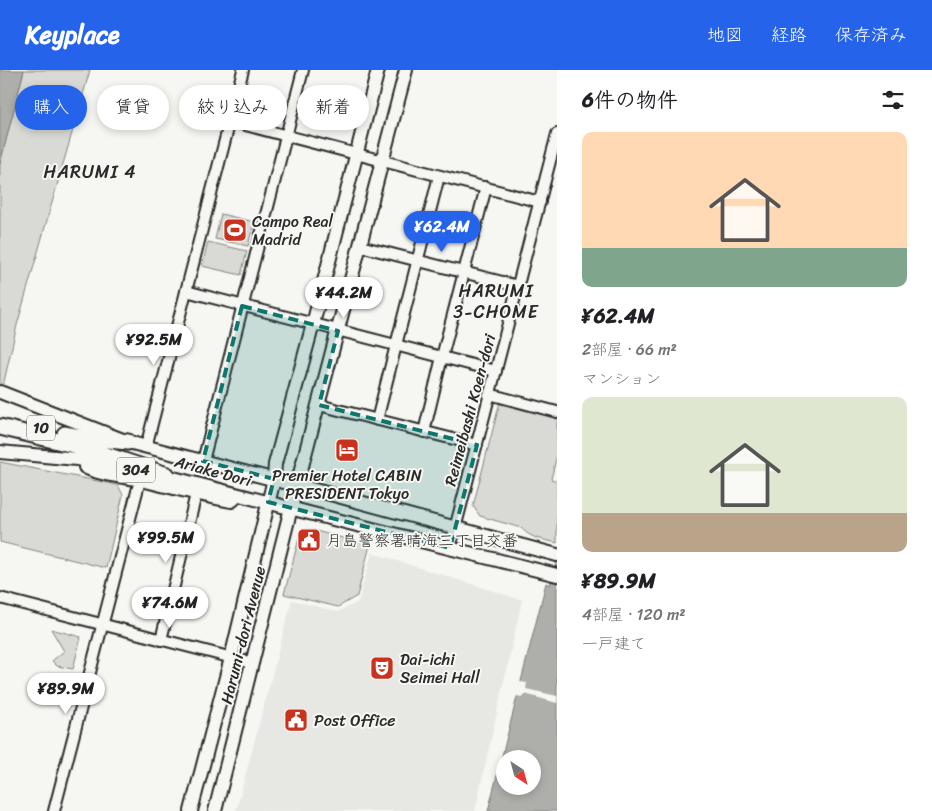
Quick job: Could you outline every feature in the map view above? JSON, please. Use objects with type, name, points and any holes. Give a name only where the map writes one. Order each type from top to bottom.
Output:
[{"type":"highway","name":"10","points":[[0,418],[79,448],[128,442]]},
{"type":"highway","name":"10","points":[[0,427],[79,448],[167,475]]},
{"type":"main road","name":"Harumi-dori Avenue","points":[[191,811],[231,658],[274,479],[275,464],[378,70]]},
{"type":"main road","name":"Harumi-dori Avenue","points":[[213,811],[406,70]]},
{"type":"main road","name":"Ariake Dori","points":[[0,392],[128,442],[274,479]]},
{"type":"main road","points":[[0,452],[79,448],[84,466],[92,470],[231,501],[242,496]]},
{"type":"main road","name":"Ariake Dori","points":[[167,475],[268,502]]},
{"type":"main road","name":"304","points":[[274,479],[557,555]]},
{"type":"main road","name":"304","points":[[268,502],[554,574]]},
{"type":"street","points":[[239,85],[243,70]]},
{"type":"street","points":[[202,461],[303,70]]},
{"type":"street","points":[[146,447],[228,130]]},
{"type":"street","points":[[266,130],[540,202]]},
{"type":"street","name":"Reimeibashi Koen-dori","points":[[450,548],[557,134]]},
{"type":"street","points":[[377,420],[439,176]]},
{"type":"street","points":[[424,432],[486,187]]},
{"type":"street","points":[[360,246],[518,286]]},
{"type":"street","points":[[186,292],[496,371]]},
{"type":"street","points":[[489,394],[557,412]]},
{"type":"street","points":[[319,405],[477,445]]},
{"type":"street","points":[[54,811],[140,480]]},
{"type":"street","points":[[161,640],[196,494]]},
{"type":"street","points":[[0,598],[252,663]]},
{"type":"highlighted area","points":[[242,306],[338,331],[319,405],[477,445],[450,548],[268,502],[274,479],[203,461]]},
{"type":"shaded area","points":[[0,70],[24,70],[20,85],[15,85],[15,105],[0,164]]},
{"type":"shaded area","points":[[24,70],[90,70],[86,85],[20,85]]},
{"type":"shaded area","points":[[15,105],[15,130],[73,130],[17,325],[0,399],[0,163]]},
{"type":"shaded area","name":"Campo Real Madrid","points":[[221,214],[254,222],[248,246],[215,239]]},
{"type":"shaded area","points":[[208,242],[247,251],[241,275],[202,266]]},
{"type":"shaded area","points":[[500,402],[557,416],[557,455],[551,479],[557,481],[557,543],[536,538],[521,528],[480,516],[473,506]]},
{"type":"shaded area","points":[[0,462],[118,485],[123,495],[106,568],[0,542]]},
{"type":"shaded area","points":[[308,529],[370,545],[357,596],[338,607],[284,594],[301,531]]},
{"type":"shaded area","points":[[372,553],[522,600],[475,811],[236,811],[292,600],[338,612],[358,602]]},
{"type":"shaded area","points":[[557,560],[557,811],[488,811],[496,780],[496,795],[541,795],[541,750],[504,750],[546,583],[550,585]]},
{"type":"shaded area","points":[[51,629],[81,637],[73,669],[57,666],[52,661],[64,651]]},
{"type":"pier","points":[[520,682],[527,683],[526,689],[557,696],[557,703],[525,694],[523,697],[516,696]]},
{"type":"place","name":"Campo Real Madrid","points":[[235,230]]},
{"type":"place","name":"Premier Hotel CABIN PRESIDENT Tokyo","points":[[347,450]]},
{"type":"place","name":"月島警察署晴海三丁目交番","points":[[309,540]]},
{"type":"place","name":"Dai-ichi Seimei Hall","points":[[382,668]]},
{"type":"place","name":"Post Office","points":[[296,720]]},
{"type":"district","name":"HARUMI 4","points":[[90,172]]},
{"type":"district","name":"HARUMI 3-CHOME","points":[[496,301]]}]
